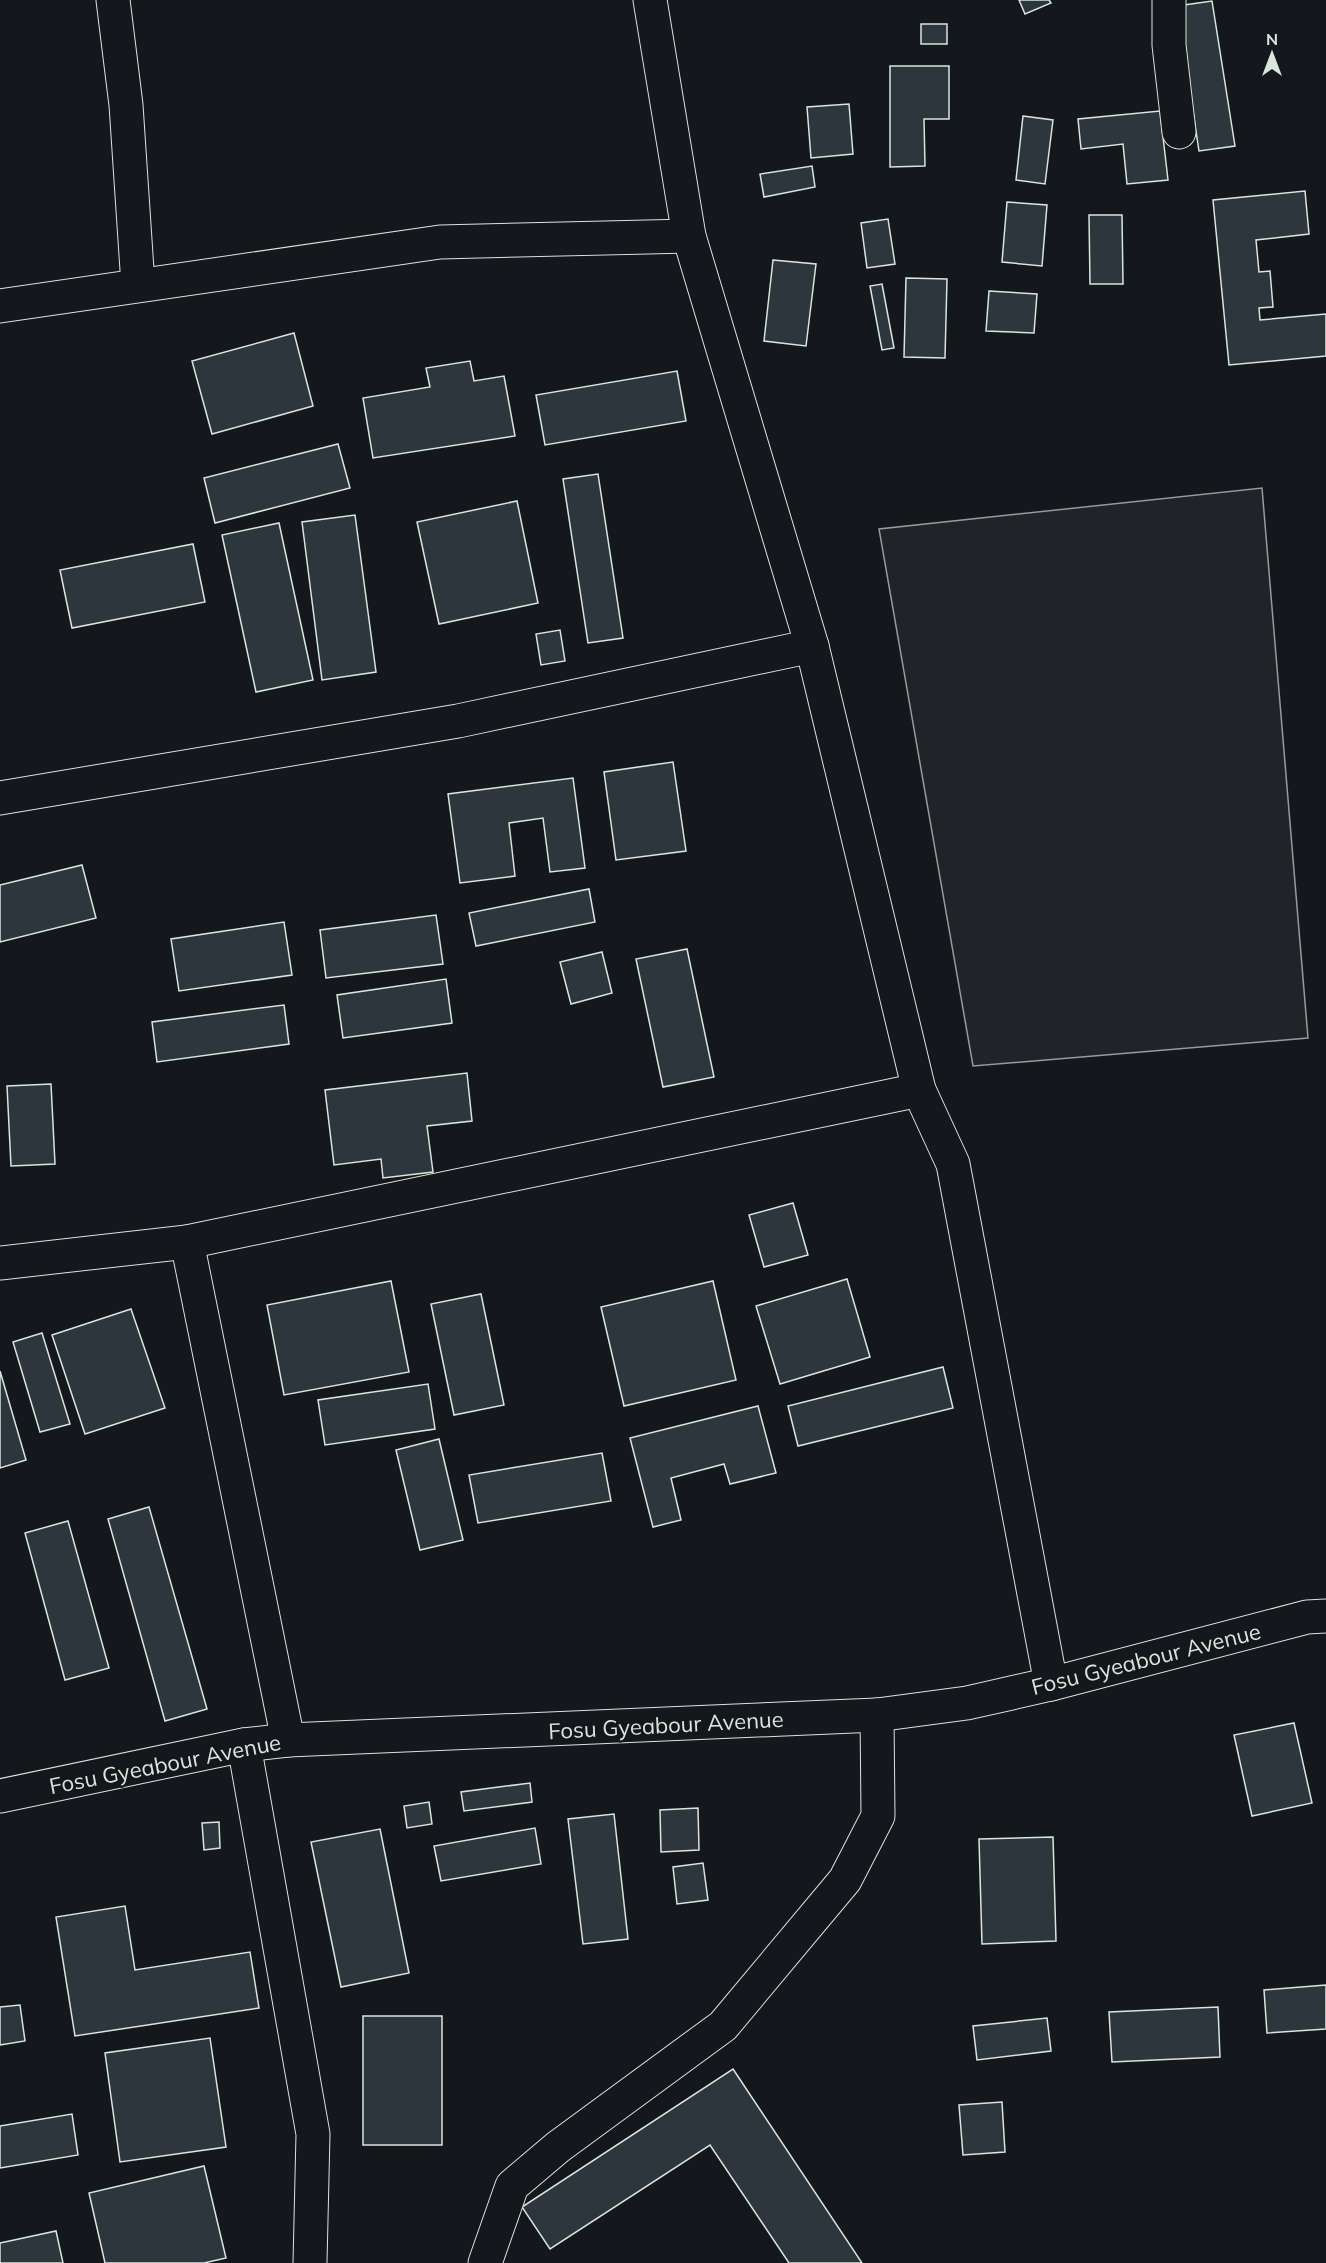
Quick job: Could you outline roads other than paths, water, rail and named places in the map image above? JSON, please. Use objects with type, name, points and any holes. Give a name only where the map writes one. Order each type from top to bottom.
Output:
[{"type":"street","points":[[113,0],[126,105],[138,285]]},
{"type":"street","points":[[650,0],[689,236],[812,646],[919,1090],[952,1164],[1051,1684]]},
{"type":"street","points":[[1169,0],[1169,45],[1179,132]]},
{"type":"street","points":[[0,306],[440,242],[689,236]]},
{"type":"street","points":[[0,798],[458,721],[812,646]]},
{"type":"street","points":[[0,1263],[187,1242],[919,1090]]},
{"type":"street","points":[[187,1242],[288,1740]]},
{"type":"street","name":"Fosu Gyeabour Avenue","points":[[0,1796],[244,1745],[288,1740],[876,1715],[967,1703],[1051,1684],[1307,1617],[1326,1616]]},
{"type":"street","points":[[485,2263],[512,2186],[558,2147],[723,2026],[845,1880],[878,1816],[876,1715]]},
{"type":"street","points":[[244,1745],[313,2134],[310,2263]]}]
